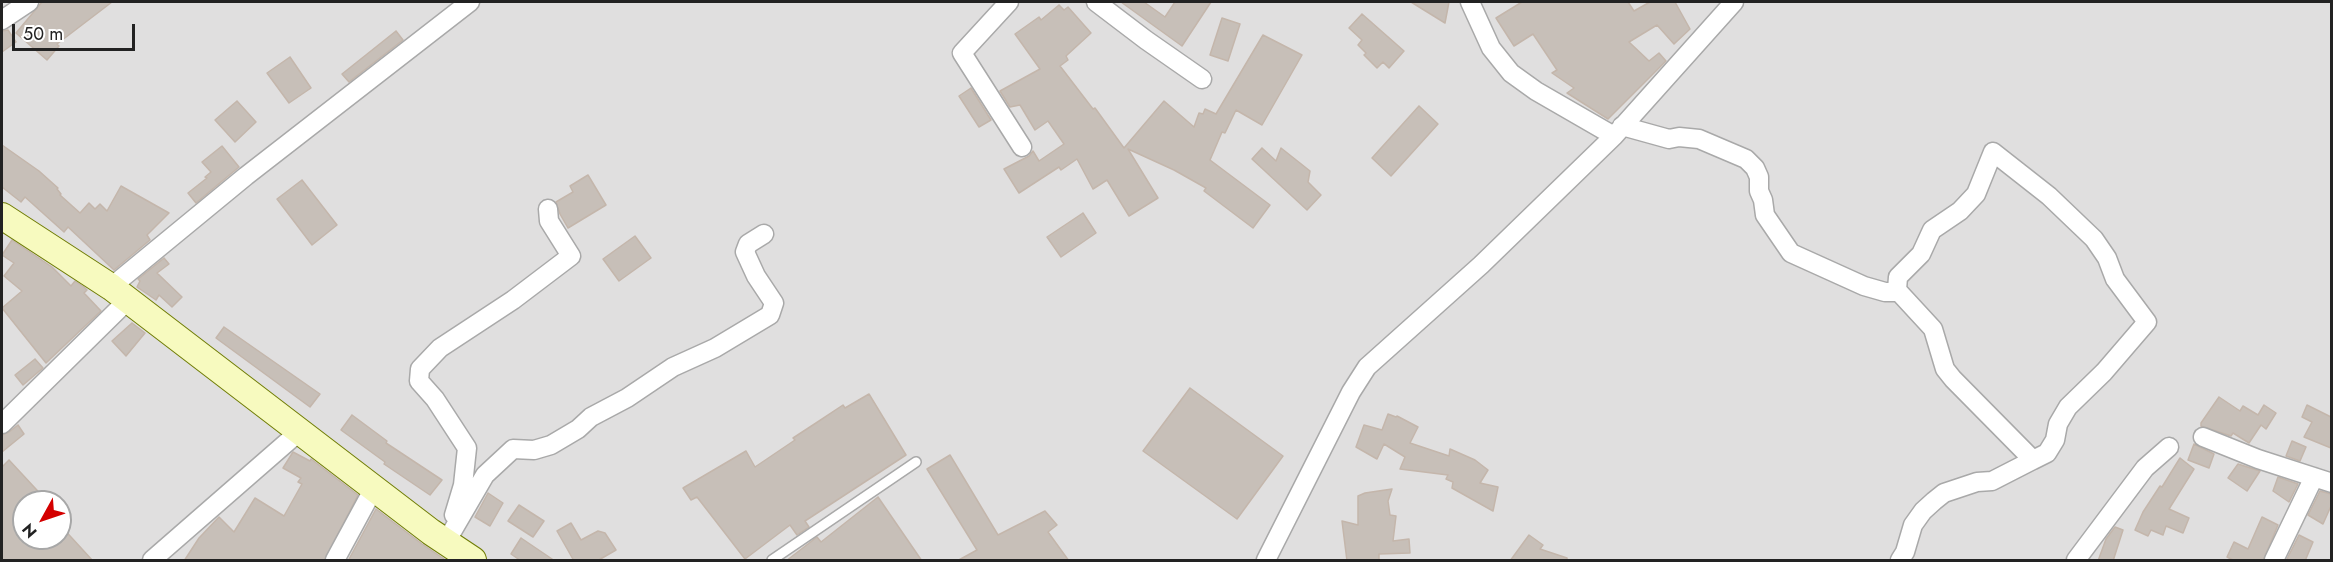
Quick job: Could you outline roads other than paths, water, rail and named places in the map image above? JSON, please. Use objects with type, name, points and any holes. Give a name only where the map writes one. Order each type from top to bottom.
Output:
[{"type":"street","points":[[2,20],[29,2]]},
{"type":"street","points":[[2,424],[119,294],[246,176],[470,2]]},
{"type":"street","points":[[1009,2],[962,53],[1022,147]]},
{"type":"street","points":[[1096,2],[1202,79]]},
{"type":"street","points":[[1470,2],[1491,48],[1511,73],[1536,92],[1618,131],[1669,139],[1679,137],[1699,139],[1746,159],[1759,177],[1759,191],[1764,200],[1765,215],[1791,253],[1864,286],[1885,292],[1897,290]]},
{"type":"street","points":[[1266,561],[1351,392],[1367,367],[1490,257],[1618,131],[1733,2]]},
{"type":"street","points":[[1900,561],[1913,525],[1923,511],[1944,493],[1977,482],[1992,481],[2024,459],[2047,453],[2055,440],[2058,424],[2068,407],[2104,372],[2147,322],[2115,279],[2107,258],[2094,239],[2049,196],[1993,152],[1976,194],[1960,212],[1932,230],[1920,255],[1898,277],[1897,290],[1929,322],[1945,369],[1953,380],[2024,459]]},
{"type":"street","points":[[446,542],[463,484],[466,448],[435,399],[419,381],[420,369],[440,348],[513,300],[571,256],[549,221],[548,209]]},
{"type":"street","points":[[2,216],[119,294],[473,561]]},
{"type":"street","points":[[446,542],[485,475],[513,449],[534,450],[551,445],[578,429],[591,417],[627,398],[673,367],[715,348],[770,315],[774,303],[756,276],[745,252],[748,244],[764,234]]},
{"type":"street","points":[[152,561],[300,431]]},
{"type":"street","points":[[2203,437],[2258,459],[2331,483]]},
{"type":"street","points":[[2076,561],[2145,468],[2169,447]]},
{"type":"street","points":[[2274,561],[2314,477]]},
{"type":"street","points":[[334,561],[374,488]]},
{"type":"lane","points":[[772,561],[916,462]]}]
